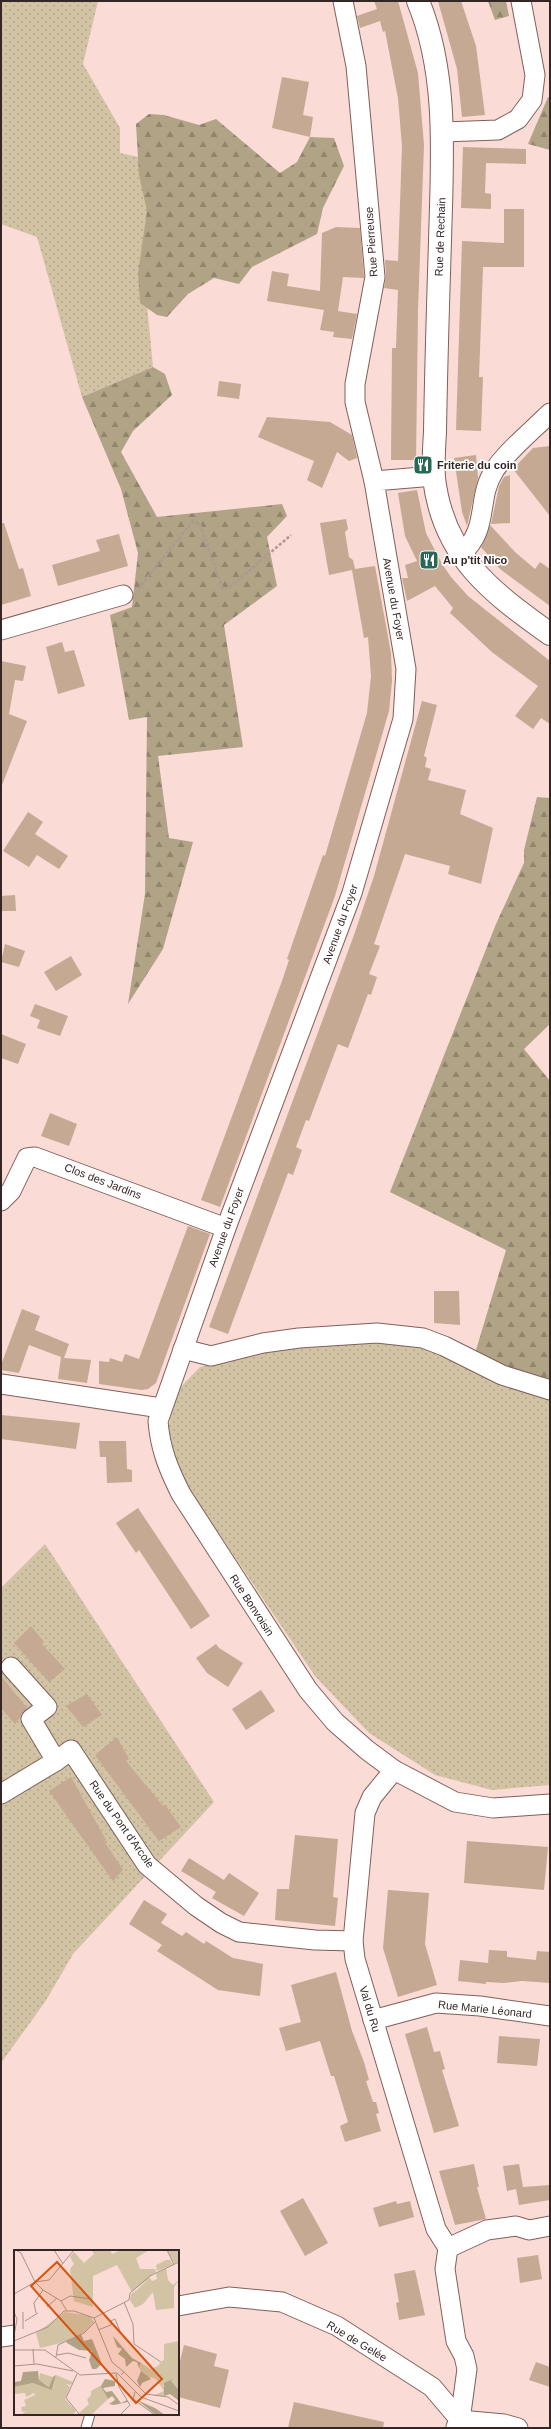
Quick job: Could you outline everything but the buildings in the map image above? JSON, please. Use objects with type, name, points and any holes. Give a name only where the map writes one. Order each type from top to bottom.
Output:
[{"type":"main road","name":"Rue de Rechain","points":[[418,1],[426,20],[435,63],[443,132],[434,476],[439,508],[445,524],[472,571],[492,590],[550,634]]},
{"type":"street","name":"Rue Pierreuse","points":[[343,1],[356,66],[375,277],[355,384],[355,402],[374,481]]},
{"type":"street","points":[[443,132],[498,130],[518,119],[532,100],[535,75],[521,1]]},
{"type":"street","points":[[461,554],[472,545],[478,530],[487,484],[494,469],[550,413]]},
{"type":"street","points":[[374,481],[434,476]]},
{"type":"street","name":"Avenue du Foyer","points":[[161,1408],[226,1228],[352,892],[403,719],[406,669],[374,481]]},
{"type":"street","points":[[1,630],[123,594]]},
{"type":"street","name":"Clos des Jardins","points":[[1,1201],[11,1191],[27,1158],[35,1157],[226,1228]]},
{"type":"street","points":[[183,1349],[211,1356],[263,1343],[299,1338],[377,1333],[423,1338],[444,1346],[502,1374],[550,1390]]},
{"type":"street","points":[[1,1384],[161,1408]]},
{"type":"street","name":"Rue Bonvoisin","points":[[161,1408],[158,1422],[160,1442],[166,1464],[182,1494],[308,1690],[335,1722],[367,1750],[394,1770],[455,1802],[493,1808],[550,1804]]},
{"type":"street","points":[[11,1667],[47,1707],[31,1719],[56,1761]]},
{"type":"street","name":"Rue du Pont d'Arcole","points":[[1,1794],[56,1761],[71,1750],[147,1865],[196,1906],[221,1923],[239,1932],[315,1940],[353,1941]]},
{"type":"street","name":"Val du Ru","points":[[394,1770],[372,1797],[365,1813],[353,1941],[355,1959],[436,2229],[448,2248]]},
{"type":"street","name":"Rue Marie Léonard","points":[[373,2020],[436,2003],[480,2006],[550,2016]]},
{"type":"street","points":[[518,2428],[504,2424],[458,2424],[467,2369],[464,2356],[456,2341],[445,2269],[448,2248],[487,2230],[516,2226],[529,2230],[550,2226]]},
{"type":"street","name":"Rue de Gelée","points":[[179,2306],[229,2297],[282,2302],[337,2326],[432,2387],[458,2424]]},
{"type":"street","points":[[1,2337],[14,2334]]},
{"type":"lane","points":[[86,2428],[90,2415]]},
{"type":"path","points":[[123,594],[138,589],[192,522],[200,524],[223,589],[230,587],[291,535]]},
{"type":"shaded area","points":[[1,1],[98,1],[83,64],[120,128],[120,153],[199,170],[144,273],[153,367],[82,397],[37,237],[1,224]]},
{"type":"shaded area","points":[[309,1340],[398,1341],[550,1383],[550,1785],[492,1790],[435,1775],[369,1733],[315,1676],[179,1474],[168,1430],[175,1393],[200,1367]]},
{"type":"shaded area","points":[[45,1544],[214,1802],[73,1954],[45,2002],[1,2063],[1,1588]]},
{"type":"green space","points":[[488,1],[506,1],[509,16],[495,20]]},
{"type":"green space","points":[[548,97],[550,98],[550,150],[528,144]]},
{"type":"green space","points":[[149,114],[164,115],[199,125],[216,119],[280,173],[297,162],[310,137],[334,138],[344,166],[323,208],[317,234],[252,267],[239,284],[214,278],[188,294],[167,317],[157,315],[140,303],[138,273],[147,211],[139,175],[136,124]]},
{"type":"green space","points":[[153,367],[165,374],[172,395],[133,431],[121,452],[157,517],[282,504],[287,516],[267,537],[277,586],[224,625],[243,747],[158,756],[169,838],[193,842],[163,949],[128,1004],[145,894],[147,717],[129,720],[110,615],[132,607],[138,553],[121,489],[82,397]]},
{"type":"green space","points":[[537,797],[550,798],[550,1024],[524,1049],[550,1081],[550,1383],[473,1360],[506,1250],[390,1192],[496,924],[524,863],[524,850]]},
{"type":"place","name":"Friterie du coin","points":[[423,465]]},
{"type":"place","name":"Au p'tit Nico","points":[[429,560]]}]
